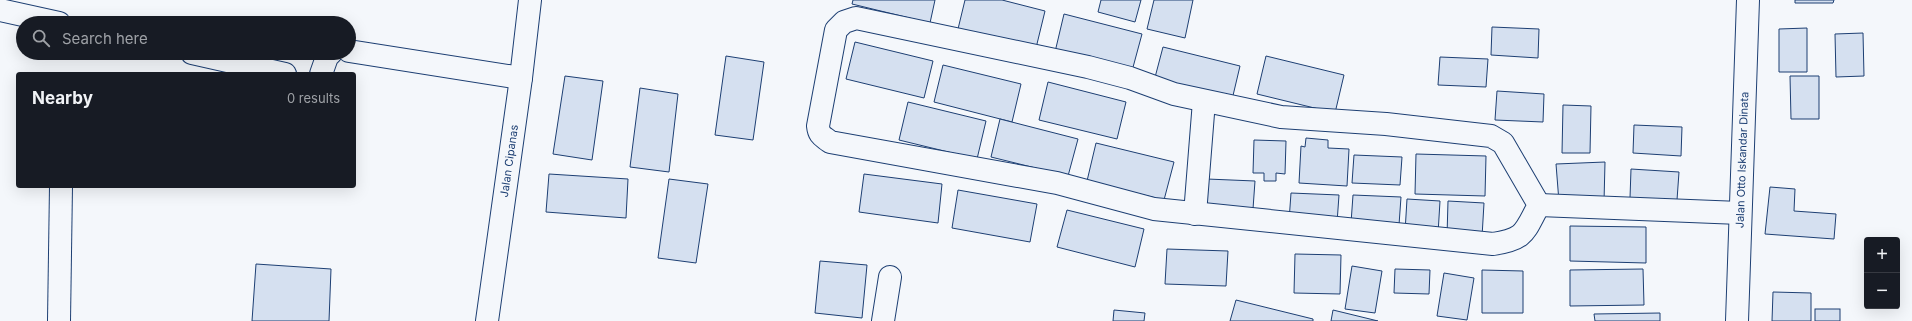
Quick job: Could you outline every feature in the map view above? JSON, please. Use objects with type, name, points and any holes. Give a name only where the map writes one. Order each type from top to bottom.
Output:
[{"type":"street","name":"Jalan Cipanas","points":[[486,321],[521,78],[530,0]]},
{"type":"street","name":"Jalan Otto Iskandar Dinata","points":[[1737,321],[1748,0]]},
{"type":"street","points":[[0,10],[27,16]]},
{"type":"street","points":[[856,18],[1088,67],[1130,78],[1174,94],[1281,117],[1386,124],[1491,136],[1503,143],[1539,205],[1524,232],[1518,239],[1493,244],[1195,214],[1154,209],[1057,183],[830,142],[822,137],[818,126],[836,30],[844,22],[856,18]]},
{"type":"street","points":[[356,52],[521,78]]},
{"type":"street","points":[[223,60],[276,72]]},
{"type":"street","points":[[322,72],[326,60]]},
{"type":"street","points":[[1195,214],[1204,101]]},
{"type":"street","points":[[59,321],[61,188]]},
{"type":"street","points":[[1539,205],[1740,213]]},
{"type":"street","points":[[883,321],[890,277]]},
{"type":"building","points":[[853,0],[935,0],[930,23],[852,4]]},
{"type":"building","points":[[965,0],[1002,0],[1045,11],[1036,48],[958,29]]},
{"type":"building","points":[[1101,0],[1141,0],[1135,22],[1098,12]]},
{"type":"building","points":[[1154,0],[1193,0],[1185,38],[1147,29]]},
{"type":"building","points":[[1795,0],[1834,0],[1833,3],[1795,3]]},
{"type":"building","points":[[1064,14],[1142,34],[1132,71],[1055,52]]},
{"type":"building","points":[[1492,27],[1539,29],[1538,58],[1491,55]]},
{"type":"building","points":[[1807,28],[1807,72],[1779,72],[1779,29]]},
{"type":"building","points":[[1863,33],[1864,76],[1836,77],[1835,34]]},
{"type":"building","points":[[855,42],[933,61],[924,98],[846,79]]},
{"type":"building","points":[[1163,47],[1240,66],[1231,104],[1153,85]]},
{"type":"building","points":[[726,56],[764,62],[753,140],[715,135]]},
{"type":"building","points":[[1266,56],[1344,75],[1335,113],[1257,94]]},
{"type":"building","points":[[1440,57],[1488,59],[1486,87],[1438,85]]},
{"type":"building","points":[[943,65],[1021,84],[1012,122],[934,102]]},
{"type":"building","points":[[565,76],[603,81],[592,160],[553,154]]},
{"type":"building","points":[[1790,76],[1819,76],[1819,119],[1791,119]]},
{"type":"building","points":[[1048,82],[1126,102],[1117,139],[1039,120]]},
{"type":"building","points":[[640,88],[678,94],[669,172],[630,167]]},
{"type":"building","points":[[1497,91],[1544,94],[1543,122],[1495,120]]},
{"type":"building","points":[[908,102],[986,121],[977,159],[899,140]]},
{"type":"building","points":[[1563,105],[1591,106],[1590,153],[1562,153]]},
{"type":"building","points":[[1000,119],[1078,139],[1068,176],[991,157]]},
{"type":"building","points":[[1634,125],[1682,127],[1681,156],[1633,153]]},
{"type":"building","points":[[1306,138],[1328,140],[1328,148],[1349,149],[1347,186],[1299,183],[1301,146],[1305,147]]},
{"type":"building","points":[[1254,140],[1286,141],[1285,174],[1276,173],[1276,181],[1264,181],[1264,173],[1253,173]]},
{"type":"building","points":[[1096,143],[1174,162],[1164,200],[1087,181]]},
{"type":"building","points":[[1416,154],[1486,156],[1485,196],[1415,194]]},
{"type":"building","points":[[1354,155],[1402,157],[1400,185],[1352,183]]},
{"type":"building","points":[[1605,162],[1604,202],[1559,202],[1556,164]]},
{"type":"building","points":[[1631,169],[1679,172],[1677,200],[1630,198]]},
{"type":"building","points":[[549,174],[628,179],[626,218],[546,212]]},
{"type":"building","points":[[864,174],[942,184],[938,223],[859,212]]},
{"type":"building","points":[[669,179],[708,184],[696,263],[658,258]]},
{"type":"building","points":[[1207,179],[1255,181],[1253,209],[1206,207]]},
{"type":"building","points":[[1770,187],[1795,189],[1794,211],[1836,214],[1834,239],[1765,234]]},
{"type":"building","points":[[958,190],[1037,204],[1030,242],[952,228]]},
{"type":"building","points":[[1291,193],[1339,195],[1337,223],[1289,221]]},
{"type":"building","points":[[1353,195],[1401,197],[1399,225],[1351,223]]},
{"type":"building","points":[[1407,199],[1440,201],[1438,234],[1405,232]]},
{"type":"building","points":[[1448,201],[1484,203],[1482,237],[1447,236]]},
{"type":"building","points":[[1067,210],[1144,229],[1135,267],[1057,247]]},
{"type":"building","points":[[1570,226],[1646,227],[1646,263],[1570,261]]},
{"type":"building","points":[[1167,249],[1228,251],[1226,286],[1165,284]]},
{"type":"building","points":[[1295,254],[1341,255],[1340,294],[1294,293]]},
{"type":"building","points":[[820,261],[867,265],[862,318],[815,313]]},
{"type":"building","points":[[256,264],[331,269],[329,321],[252,321]]},
{"type":"building","points":[[1352,266],[1382,271],[1375,313],[1345,309]]},
{"type":"building","points":[[1395,269],[1430,270],[1429,294],[1394,293]]},
{"type":"building","points":[[1643,269],[1644,305],[1570,306],[1570,270]]},
{"type":"building","points":[[1482,270],[1523,271],[1523,313],[1482,313]]},
{"type":"building","points":[[1444,273],[1474,278],[1467,320],[1437,316]]},
{"type":"building","points":[[1773,292],[1811,293],[1811,321],[1772,321]]},
{"type":"building","points":[[1236,300],[1313,319],[1313,321],[1230,321]]},
{"type":"building","points":[[1815,309],[1840,309],[1840,321],[1815,321]]},
{"type":"building","points":[[1114,310],[1145,313],[1144,321],[1113,321]]},
{"type":"building","points":[[1333,310],[1378,321],[1331,321]]},
{"type":"building","points":[[1660,313],[1660,321],[1595,321],[1594,314]]}]
